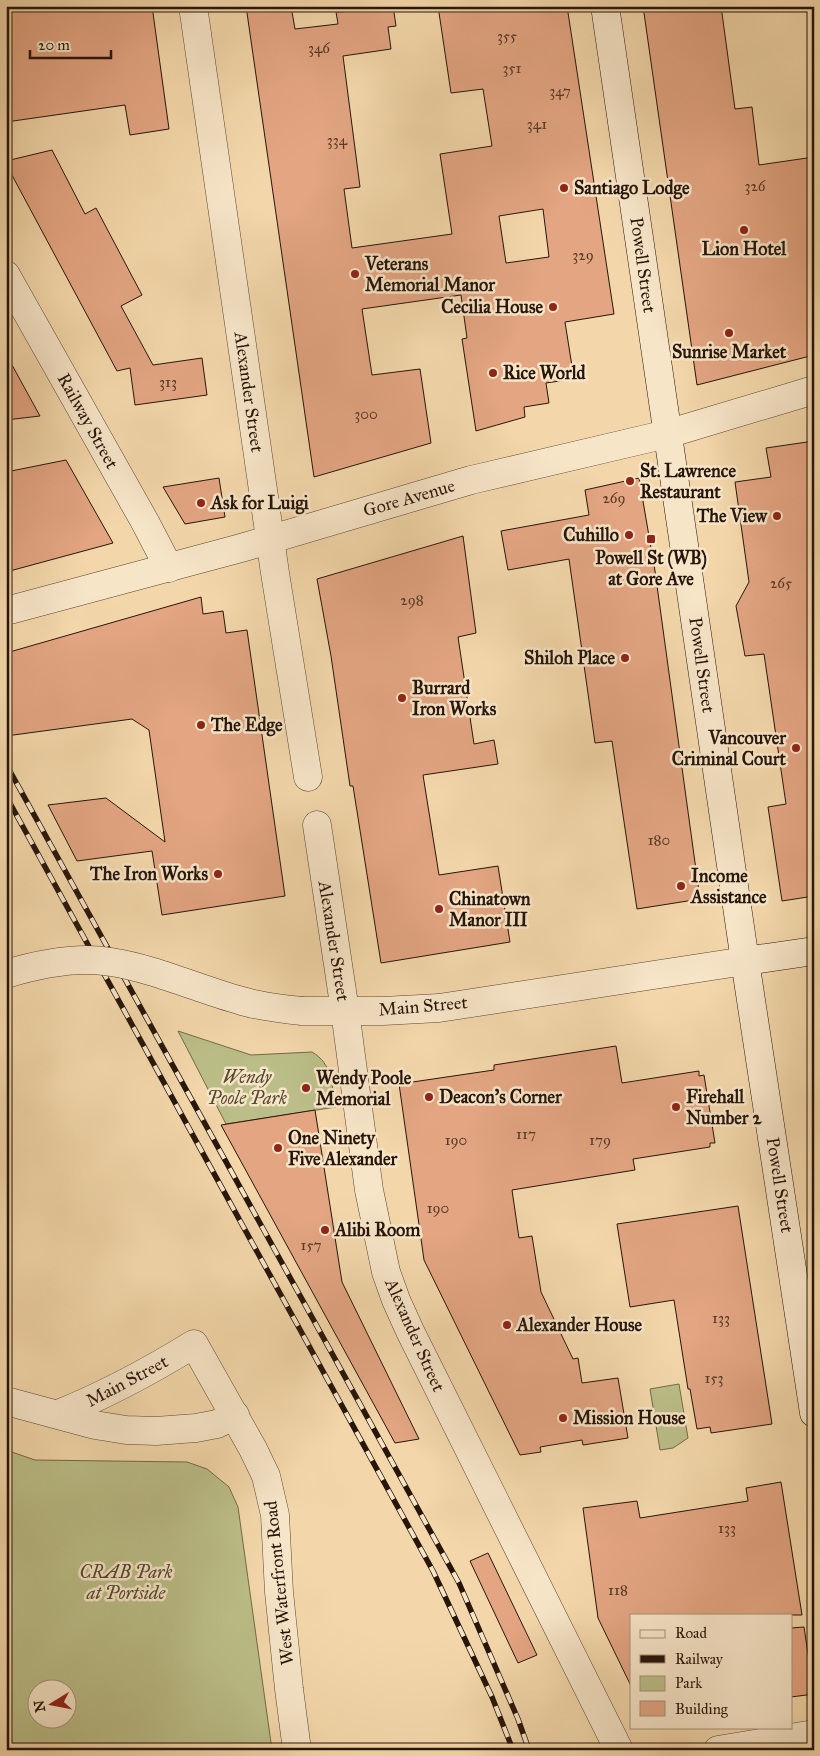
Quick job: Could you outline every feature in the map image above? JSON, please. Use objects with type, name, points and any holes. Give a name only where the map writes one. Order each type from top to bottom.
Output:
[{"type":"street","name":"Alexander Street","points":[[193,6],[270,539],[308,777]]},
{"type":"street","name":"Powell Street","points":[[605,6],[745,962],[814,1414]]},
{"type":"street","name":"Railway Street","points":[[6,275],[145,522],[168,568]]},
{"type":"street","name":"Gore Avenue","points":[[6,611],[168,568],[471,480],[667,434],[814,390]]},
{"type":"street","name":"Alexander Street","points":[[317,825],[345,1011],[368,1185],[386,1272],[396,1300],[619,1750]]},
{"type":"street","name":"Main Street","points":[[6,974],[26,968],[70,961],[109,962],[140,968],[241,1001],[271,1008],[302,1011],[345,1011],[439,1008],[814,952]]},
{"type":"street","name":"Main Street","points":[[58,1414],[93,1401],[123,1386],[194,1344]]},
{"type":"street","name":"West Waterfront Road","points":[[194,1344],[235,1416],[266,1476],[275,1515],[279,1592],[297,1750]]},
{"type":"street","name":"Main Street","points":[[6,1401],[95,1425],[126,1430],[156,1431],[196,1428],[218,1424],[235,1416]]},
{"type":"street","points":[[718,1750],[814,1734]]},
{"type":"green space","name":"Wendy Poole Park","points":[[178,1031],[251,1055],[312,1052],[319,1057],[328,1069],[336,1107],[226,1124]]},
{"type":"green space","points":[[679,1384],[688,1438],[673,1448],[660,1450],[650,1389]]},
{"type":"green space","name":"CRAB Park at Portside","points":[[6,1450],[35,1460],[187,1462],[207,1469],[229,1487],[238,1507],[272,1750],[6,1750]]},
{"type":"building","points":[[6,6],[152,6],[169,129],[130,135],[125,105],[6,122]]},
{"type":"building","points":[[246,6],[291,6],[295,29],[338,24],[336,12],[343,12],[342,6],[393,6],[396,26],[388,27],[391,49],[343,56],[360,187],[344,189],[352,248],[452,234],[440,154],[492,146],[483,89],[451,93],[438,6],[567,6],[614,314],[565,322],[574,379],[546,383],[549,403],[524,407],[525,417],[476,431],[462,339],[467,338],[461,295],[362,309],[372,375],[420,369],[431,443],[314,477]],"holes":[[[543,209],[549,257],[506,263],[499,216]]]},
{"type":"building","points":[[643,6],[721,6],[735,109],[752,107],[759,165],[814,157],[814,355],[697,385]]},
{"type":"building","points":[[52,150],[85,214],[96,208],[142,295],[121,306],[153,365],[202,358],[207,395],[135,405],[130,368],[117,371],[6,164],[6,161]]},
{"type":"building","points":[[6,354],[40,416],[6,420]]},
{"type":"building","points":[[814,441],[814,896],[782,901],[768,807],[786,804],[764,654],[745,656],[736,606],[749,582],[735,482],[771,477],[766,448]]},
{"type":"building","points":[[66,460],[113,543],[6,572],[6,472]]},
{"type":"building","points":[[219,478],[225,517],[185,524],[163,487]]},
{"type":"building","points":[[639,478],[655,571],[700,899],[637,909],[612,741],[595,743],[569,559],[508,570],[501,531],[589,515],[585,490]]},
{"type":"building","points":[[463,536],[476,633],[458,637],[474,744],[494,740],[498,764],[423,775],[439,875],[498,866],[510,942],[381,963],[317,579]]},
{"type":"building","name":"The Edge","points":[[201,597],[203,614],[223,611],[226,633],[247,630],[285,896],[162,915],[152,851],[77,861],[48,805],[106,798],[165,842],[149,730],[132,719],[6,736],[6,653]]},
{"type":"building","points":[[616,1046],[622,1083],[699,1071],[699,1076],[704,1075],[715,1143],[710,1143],[710,1147],[633,1159],[635,1170],[512,1190],[519,1238],[532,1236],[541,1292],[573,1359],[578,1358],[582,1383],[618,1378],[628,1438],[583,1445],[582,1440],[540,1447],[541,1452],[520,1455],[424,1260],[399,1084],[494,1070],[494,1065]]},
{"type":"building","points":[[315,1110],[342,1282],[419,1439],[395,1443],[221,1125]]},
{"type":"building","points":[[738,1206],[772,1424],[711,1433],[710,1427],[697,1429],[690,1389],[688,1389],[674,1300],[630,1307],[617,1224]]},
{"type":"building","points":[[781,1482],[802,1615],[630,1614],[630,1684],[598,1618],[583,1508],[637,1501],[640,1518],[748,1501],[746,1488]]},
{"type":"building","points":[[488,1553],[537,1655],[518,1663],[470,1561]]},
{"type":"building","points":[[804,1627],[814,1694],[792,1697],[792,1628]]},
{"type":"railway","points":[[6,764],[459,1583],[518,1719],[529,1750]]},
{"type":"railway","points":[[6,796],[433,1571],[492,1697],[513,1750]]},
{"type":"place","name":"Santiago Lodge","points":[[564,188]]},
{"type":"place","name":"Lion Hotel","points":[[744,230]]},
{"type":"place","name":"Veterans Memorial Manor","points":[[355,274]]},
{"type":"place","name":"Cecilia House","points":[[553,307]]},
{"type":"place","name":"Sunrise Market","points":[[729,333]]},
{"type":"place","name":"Rice World","points":[[493,373]]},
{"type":"place","name":"St. Lawrence Restaurant","points":[[630,481]]},
{"type":"place","name":"Ask for Luigi","points":[[201,503]]},
{"type":"place","name":"The View","points":[[777,516]]},
{"type":"place","name":"Cuhillo","points":[[629,535]]},
{"type":"place","name":"Powell St (WB) at Gore Ave","points":[[651,539]]},
{"type":"place","name":"Shiloh Place","points":[[625,658]]},
{"type":"place","name":"Burrard Iron Works","points":[[402,698]]},
{"type":"place","name":"The Edge","points":[[201,725]]},
{"type":"place","name":"Vancouver Criminal Court","points":[[796,748]]},
{"type":"place","name":"The Iron Works","points":[[218,874]]},
{"type":"place","name":"Income Assistance","points":[[681,886]]},
{"type":"place","name":"Chinatown Manor III","points":[[439,909]]},
{"type":"place","name":"Wendy Poole Memorial","points":[[306,1088]]},
{"type":"place","name":"Deacon's Corner","points":[[429,1097]]},
{"type":"place","name":"Firehall Number 2","points":[[676,1107]]},
{"type":"place","name":"One Ninety Five Alexander","points":[[278,1148]]},
{"type":"place","name":"Alibi Room","points":[[325,1230]]},
{"type":"place","name":"Alexander House","points":[[507,1325]]},
{"type":"place","name":"Mission House","points":[[563,1418]]}]
